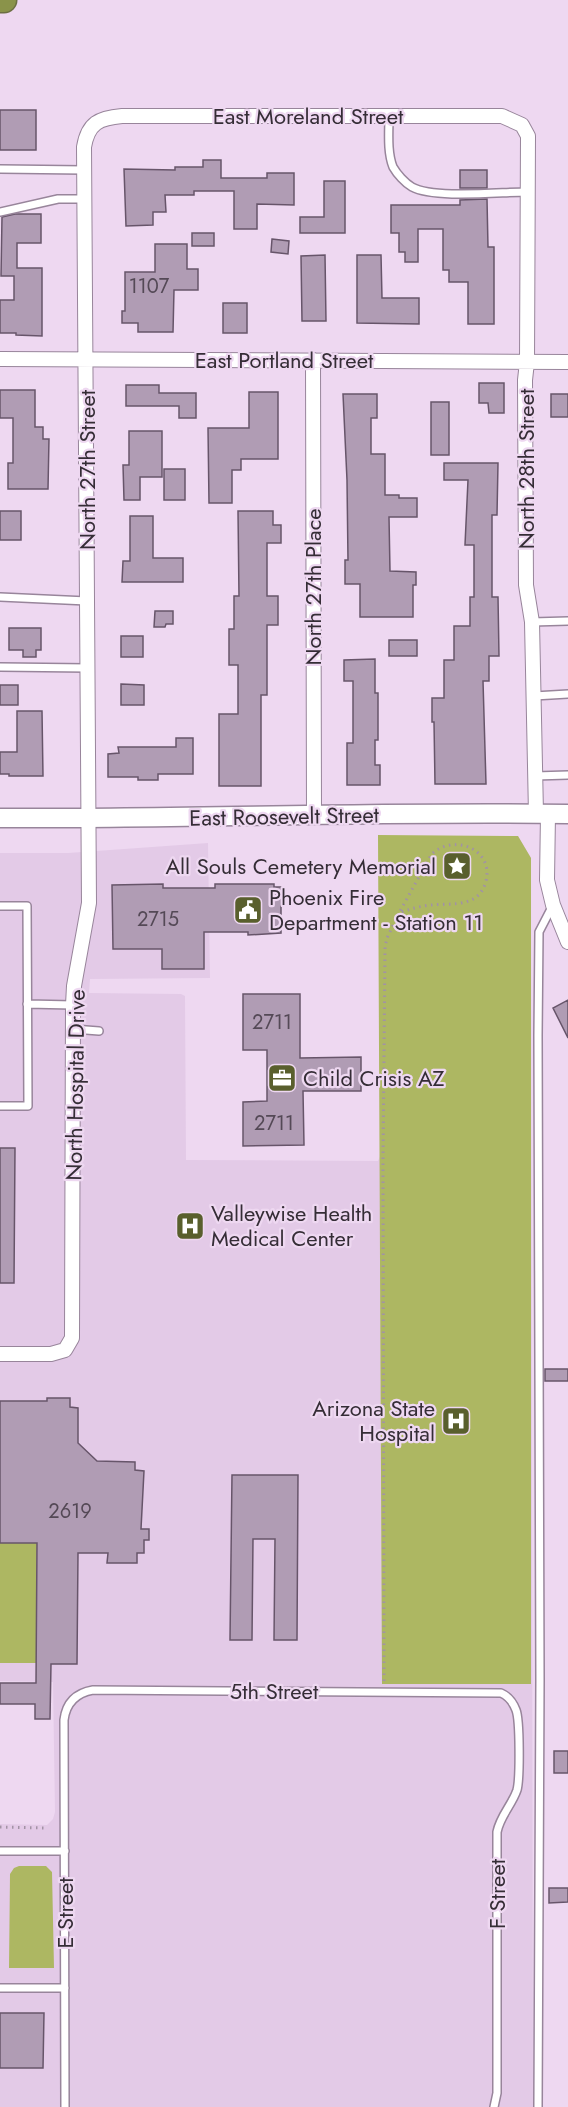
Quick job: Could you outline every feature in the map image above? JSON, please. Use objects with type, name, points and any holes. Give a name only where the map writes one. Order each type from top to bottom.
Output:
[{"type":"street","name":"East Moreland Street","points":[[94,123],[109,117],[122,116],[502,116],[522,125]]},
{"type":"street","name":"North 27th Street","points":[[89,819],[84,170],[86,134],[94,123]]},
{"type":"street","name":"North 28th Street","points":[[522,125],[528,136],[525,380],[526,585],[532,622],[535,776],[542,814],[547,880],[553,905],[568,942]]},
{"type":"street","name":"East Portland Street","points":[[0,359],[568,362]]},
{"type":"street","name":"North 27th Place","points":[[313,360],[314,815]]},
{"type":"street","name":"East Roosevelt Street","points":[[0,818],[568,814]]},
{"type":"street","name":"North Hospital Drive","points":[[0,1354],[51,1354],[65,1350],[72,1338],[73,1005],[74,986],[89,903],[89,819]]},
{"type":"lane","points":[[389,116],[390,156],[394,167],[411,187],[427,192],[528,192]]},
{"type":"lane","points":[[0,169],[84,170]]},
{"type":"lane","points":[[0,212],[58,199],[84,199]]},
{"type":"lane","points":[[0,597],[87,601]]},
{"type":"lane","points":[[532,622],[568,621]]},
{"type":"lane","points":[[0,668],[88,668]]},
{"type":"lane","points":[[534,696],[568,694]]},
{"type":"lane","points":[[535,776],[568,776]]},
{"type":"lane","points":[[538,2107],[540,1680],[537,1036],[539,932],[553,905]]},
{"type":"lane","points":[[0,906],[27,906],[28,1106],[0,1106]]},
{"type":"lane","points":[[27,1004],[73,1005]]},
{"type":"lane","points":[[73,1029],[99,1031]]},
{"type":"lane","name":"5th Street","points":[[64,1720],[65,1710],[70,1702],[84,1692],[93,1690],[501,1693]]},
{"type":"lane","name":"F Street","points":[[494,2107],[497,2093],[497,1832],[515,1795],[519,1776],[518,1713],[507,1696],[501,1693]]},
{"type":"lane","name":"E Street","points":[[64,1720],[65,2107]]},
{"type":"lane","points":[[0,1851],[65,1851]]},
{"type":"lane","points":[[0,1988],[65,1989]]},
{"type":"path","points":[[384,1692],[385,947],[399,913],[431,855],[438,848],[461,844],[480,852],[488,873],[482,890],[469,902],[420,906],[399,913]]},
{"type":"path","points":[[0,1827],[44,1828]]},
{"type":"shaded area","points":[[518,836],[531,858],[533,2107],[0,2107],[0,1824],[47,1825],[53,1819],[55,1812],[53,1682],[0,1681],[0,853],[68,853],[208,843],[210,978],[90,979],[89,993],[181,994],[185,996],[186,1160],[378,1161]]},
{"type":"green space","points":[[378,835],[518,836],[531,858],[531,1684],[382,1684]]},
{"type":"green space","points":[[0,1543],[37,1543],[36,1663],[0,1663]]},
{"type":"green space","points":[[46,1866],[52,1872],[54,1968],[9,1968],[10,1874],[14,1868]]},
{"type":"building","points":[[0,110],[36,110],[36,150],[0,150]]},
{"type":"building","points":[[203,160],[221,160],[221,178],[267,178],[267,173],[294,173],[294,205],[257,204],[257,229],[234,229],[234,191],[194,191],[194,195],[165,195],[166,212],[153,212],[153,225],[126,226],[124,169],[175,170],[175,167],[203,167]]},
{"type":"building","points":[[460,170],[487,170],[487,188],[460,188]]},
{"type":"building","points":[[324,181],[345,181],[345,233],[300,233],[300,217],[324,217]]},
{"type":"building","points":[[487,199],[488,247],[494,247],[494,324],[468,324],[468,282],[449,282],[449,270],[443,270],[443,229],[418,229],[418,262],[405,262],[405,252],[399,252],[399,233],[391,233],[391,205],[460,205],[460,200]]},
{"type":"building","points":[[15,214],[41,214],[41,243],[17,243],[17,268],[42,268],[42,336],[0,333],[0,300],[14,300],[14,276],[1,276],[2,217]]},
{"type":"building","points":[[192,233],[214,233],[214,246],[192,246]]},
{"type":"building","points":[[272,239],[289,241],[288,254],[271,252]]},
{"type":"building","points":[[155,244],[187,244],[187,269],[198,269],[198,290],[174,290],[173,332],[138,332],[138,323],[122,323],[122,311],[125,311],[125,272],[155,272]]},
{"type":"building","points":[[325,255],[326,321],[302,321],[301,256]]},
{"type":"building","points":[[357,255],[381,255],[382,298],[419,298],[419,324],[357,323]]},
{"type":"building","points":[[223,303],[247,303],[247,333],[223,333]]},
{"type":"building","points":[[479,383],[504,383],[504,413],[489,413],[488,403],[479,403]]},
{"type":"building","points":[[126,385],[159,385],[159,393],[196,393],[196,418],[179,418],[179,406],[126,406]]},
{"type":"building","points":[[0,390],[35,390],[35,427],[43,427],[43,439],[49,439],[48,489],[8,489],[8,463],[13,463],[13,418],[0,418]]},
{"type":"building","points":[[249,392],[278,392],[278,459],[241,459],[241,470],[232,470],[232,503],[209,503],[208,428],[249,428]]},
{"type":"building","points":[[343,394],[377,394],[377,418],[371,418],[371,454],[385,454],[385,495],[417,498],[417,517],[389,517],[390,571],[416,572],[416,585],[413,585],[413,617],[360,617],[360,584],[345,584],[345,560],[348,560]]},
{"type":"building","points":[[551,394],[568,394],[568,417],[551,417]]},
{"type":"building","points":[[431,402],[449,402],[449,455],[431,455]]},
{"type":"building","points":[[129,431],[162,431],[162,477],[140,477],[140,500],[124,500],[123,465],[129,465]]},
{"type":"building","points":[[444,463],[498,463],[497,515],[492,515],[492,597],[498,597],[499,656],[489,656],[489,681],[483,681],[486,784],[435,784],[432,698],[444,698],[444,660],[454,660],[454,626],[470,626],[470,597],[474,597],[474,545],[465,545],[468,480],[444,480]]},
{"type":"building","points":[[164,469],[185,469],[185,500],[164,500]]},
{"type":"building","points":[[0,511],[21,511],[21,540],[0,540]]},
{"type":"building","points":[[238,511],[273,511],[273,525],[281,525],[281,543],[267,543],[267,596],[278,596],[278,625],[267,625],[267,695],[261,695],[261,786],[219,786],[219,714],[238,714],[238,665],[229,665],[229,629],[234,629],[234,596],[239,596]]},
{"type":"building","points":[[130,516],[153,516],[153,558],[183,558],[183,582],[122,582],[123,561],[130,561]]},
{"type":"building","points":[[155,611],[173,611],[173,624],[154,627]]},
{"type":"building","points":[[9,628],[41,628],[41,650],[36,650],[36,657],[23,657],[23,650],[9,650]]},
{"type":"building","points":[[121,636],[143,636],[143,657],[121,657]]},
{"type":"building","points":[[389,640],[417,640],[417,656],[389,656]]},
{"type":"building","points":[[375,659],[378,740],[375,740],[375,765],[380,765],[380,785],[347,785],[347,743],[353,743],[353,681],[344,681],[344,660]]},
{"type":"building","points":[[121,684],[144,685],[144,705],[121,705]]},
{"type":"building","points":[[0,685],[18,685],[18,705],[0,705]]},
{"type":"building","points":[[17,711],[42,711],[43,776],[0,774],[0,752],[17,752]]},
{"type":"building","points":[[176,738],[193,738],[193,774],[158,774],[158,780],[108,777],[108,754],[119,753],[118,747],[176,747]]},
{"type":"building","points":[[163,884],[163,888],[215,888],[215,884],[274,884],[274,887],[281,887],[281,933],[248,935],[248,932],[204,932],[204,969],[162,969],[162,949],[113,949],[112,885]]},
{"type":"building","points":[[243,994],[300,994],[300,1058],[361,1057],[361,1091],[303,1091],[304,1145],[243,1146],[243,1102],[267,1101],[267,1050],[243,1050]]},
{"type":"building","points":[[568,1000],[568,1038],[553,1008]]},
{"type":"building","points":[[0,1148],[15,1148],[14,1283],[0,1283]]},
{"type":"building","points":[[545,1369],[568,1369],[568,1381],[545,1381]]},
{"type":"building","points":[[47,1398],[70,1398],[70,1407],[78,1408],[78,1443],[97,1461],[135,1462],[135,1470],[144,1471],[141,1529],[149,1529],[149,1540],[144,1540],[144,1553],[137,1553],[137,1563],[107,1563],[108,1553],[78,1553],[77,1664],[51,1664],[50,1719],[35,1719],[35,1704],[0,1704],[0,1683],[36,1683],[37,1543],[0,1543],[0,1401],[47,1401]]},
{"type":"building","points":[[232,1475],[298,1475],[297,1640],[274,1640],[275,1539],[253,1539],[252,1640],[230,1640]]},
{"type":"building","points":[[554,1751],[568,1751],[568,1773],[554,1773]]},
{"type":"building","points":[[549,1888],[568,1888],[568,1902],[549,1903]]},
{"type":"building","points":[[0,2013],[44,2013],[43,2068],[0,2068]]},
{"type":"place","name":"All Souls Cemetery Memorial","points":[[457,866]]},
{"type":"place","name":"Phoenix Fire Department - Station 11","points":[[248,910]]},
{"type":"place","name":"Child Crisis AZ","points":[[282,1078]]},
{"type":"place","name":"Valleywise Health Medical Center","points":[[190,1226]]},
{"type":"place","name":"Arizona State Hospital","points":[[456,1421]]}]
